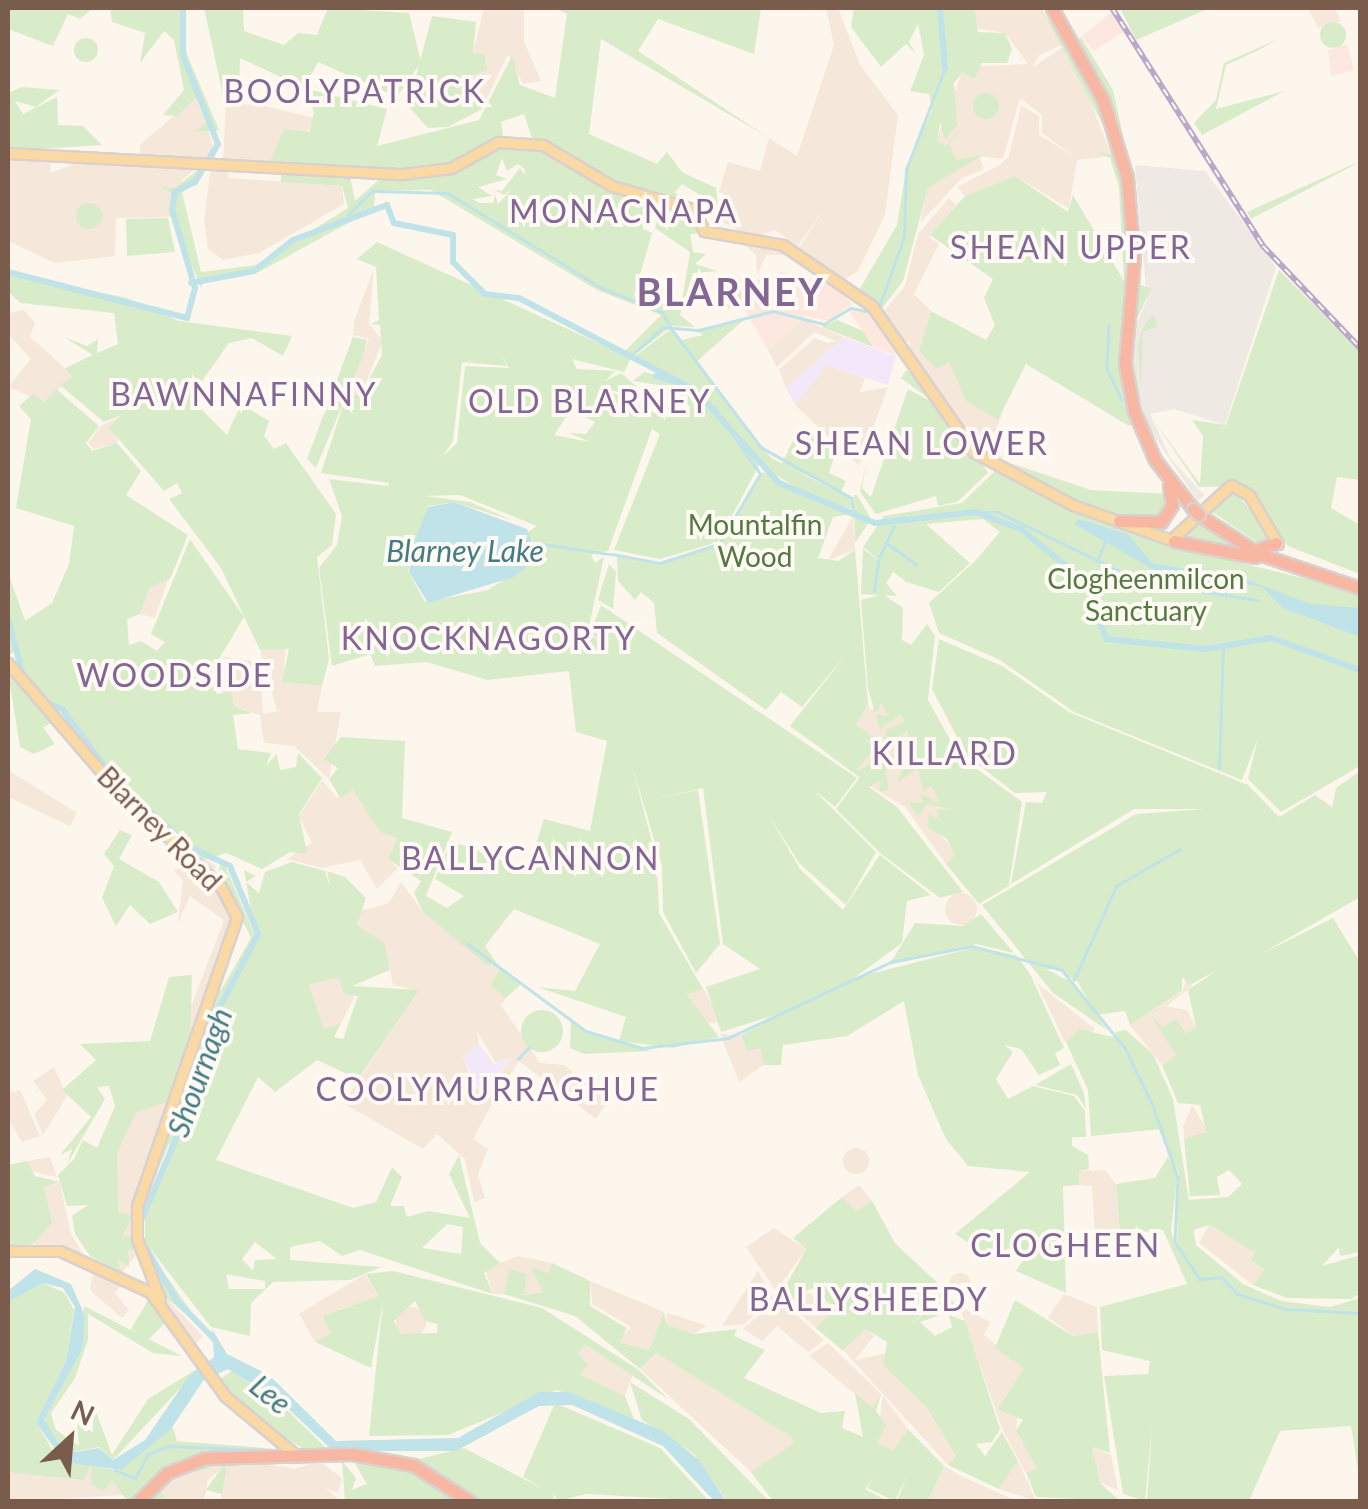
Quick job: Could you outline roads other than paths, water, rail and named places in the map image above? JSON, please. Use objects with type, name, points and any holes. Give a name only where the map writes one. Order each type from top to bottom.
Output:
[{"type":"highway","points":[[1052,8],[1119,144],[1144,207],[1128,323],[1130,396],[1155,460],[1172,491],[1170,536],[1360,585]]},
{"type":"highway","points":[[1119,144],[1134,262]]},
{"type":"highway","points":[[1128,323],[1142,424],[1197,510],[1289,564]]},
{"type":"highway","points":[[1155,460],[1197,510],[1255,548],[1289,564]]},
{"type":"highway","points":[[1119,521],[1147,527],[1169,514]]},
{"type":"highway","points":[[1255,548],[1276,541],[1289,564]]},
{"type":"highway","points":[[138,1502],[194,1461],[282,1457],[297,1452],[382,1456],[428,1473],[470,1502]]},
{"type":"main road","points":[[8,153],[374,172],[443,169],[498,142],[532,143],[612,186],[687,206],[703,230],[774,241],[849,290],[877,312],[969,448],[1119,521],[1170,536],[1218,489],[1234,486],[1276,541]]},
{"type":"main road","name":"Blarney Road","points":[[8,663],[110,782],[222,887],[237,917],[235,943],[137,1206],[137,1239],[161,1301],[213,1382],[297,1452]]},
{"type":"main road","points":[[8,1251],[52,1248],[92,1260],[161,1301]]},
{"type":"water","name":"Blarney Lake","points":[[454,502],[527,529],[539,556],[514,577],[428,603],[409,572],[412,548],[428,507]]},
{"type":"water","points":[[1079,519],[1128,534],[1152,563],[1248,580],[1310,604],[1360,608],[1360,637],[1283,608],[1262,587],[1230,581],[1199,591],[1186,573],[1159,573],[1074,524]]},
{"type":"water","name":"Lee","points":[[35,1269],[71,1284],[85,1316],[82,1350],[44,1419],[64,1454],[99,1448],[113,1460],[145,1440],[189,1376],[214,1357],[212,1329],[227,1354],[269,1375],[336,1441],[458,1438],[539,1392],[569,1392],[663,1431],[699,1460],[726,1501],[714,1501],[663,1446],[572,1405],[539,1406],[456,1451],[333,1451],[280,1401],[228,1369],[203,1381],[171,1429],[121,1470],[64,1462],[36,1422],[66,1361],[75,1307],[63,1288],[43,1283],[8,1302],[8,1291]]},
{"type":"waterway","name":"Shournagh","points":[[8,272],[187,318],[195,288],[172,210],[175,192],[195,182],[218,144],[183,56],[183,8]]},
{"type":"waterway","points":[[940,8],[945,68]]},
{"type":"waterway","points":[[879,307],[904,237],[906,170],[945,68]]},
{"type":"waterway","points":[[348,215],[372,191]]},
{"type":"waterway","points":[[374,191],[448,193],[602,288],[662,312],[670,325]]},
{"type":"waterway","points":[[191,283],[254,271],[293,240],[387,205],[394,223],[453,235],[453,262],[485,294],[519,298],[695,390],[779,483],[875,523],[976,512],[1021,529],[1088,584],[1106,639],[1206,649],[1271,638],[1360,670]]},
{"type":"waterway","points":[[631,356],[663,327],[699,330],[773,311],[824,324],[851,308],[872,312]]},
{"type":"waterway","points":[[1109,325],[1107,368],[1122,400]]},
{"type":"waterway","points":[[671,328],[761,447],[852,498],[853,510]]},
{"type":"waterway","points":[[656,376],[680,383]]},
{"type":"waterway","points":[[612,554],[660,563],[719,544],[760,474],[715,409],[676,387]]},
{"type":"waterway","points":[[976,512],[998,512],[1142,582],[1258,600]]},
{"type":"waterway","points":[[879,558],[894,526]]},
{"type":"waterway","points":[[1097,562],[1106,539]]},
{"type":"waterway","points":[[537,543],[609,554]]},
{"type":"waterway","points":[[887,543],[916,564]]},
{"type":"waterway","points":[[874,591],[878,561]]},
{"type":"waterway","name":"Shournagh","points":[[8,618],[23,676]]},
{"type":"waterway","points":[[1219,768],[1223,649]]},
{"type":"waterway","name":"Shournagh","points":[[43,701],[62,709],[115,780],[190,847],[230,866],[258,934],[210,1026],[193,1099],[141,1221]]},
{"type":"waterway","points":[[1074,980],[1116,886],[1180,849]]},
{"type":"waterway","points":[[468,944],[586,1031],[642,1048],[728,1038],[891,962],[972,946],[1062,970],[1125,1048],[1152,1103],[1178,1178],[1175,1242],[1200,1279],[1221,1277],[1238,1294],[1286,1309],[1360,1313]]},
{"type":"waterway","points":[[518,1059],[529,1047]]},
{"type":"waterway","name":"Shournagh","points":[[143,1243],[177,1301],[214,1339]]},
{"type":"waterway","points":[[115,1470],[135,1478],[148,1454],[169,1446],[269,1450]]},
{"type":"railway","points":[[1112,8],[1263,246],[1360,348]]},
{"type":"district","name":"BOOLYPATRICK","points":[[355,91]]},
{"type":"district","name":"MONACNAPA","points":[[624,211]]},
{"type":"district","name":"SHEAN UPPER","points":[[1071,247]]},
{"type":"district","name":"BLARNEY","points":[[731,292]]},
{"type":"district","name":"BAWNNAFINNY","points":[[244,394]]},
{"type":"district","name":"OLD BLARNEY","points":[[590,401]]},
{"type":"district","name":"SHEAN LOWER","points":[[922,443]]},
{"type":"district","name":"KNOCKNAGORTY","points":[[489,638]]},
{"type":"district","name":"WOODSIDE","points":[[175,675]]},
{"type":"district","name":"KILLARD","points":[[945,753]]},
{"type":"district","name":"BALLYCANNON","points":[[531,858]]},
{"type":"district","name":"COOLYMURRAGHUE","points":[[488,1089]]},
{"type":"district","name":"CLOGHEEN","points":[[1066,1245]]},
{"type":"district","name":"BALLYSHEEDY","points":[[869,1299]]},
{"type":"park label","name":"Mountalfin Wood","points":[[755,540]]},
{"type":"park label","name":"Clogheenmilcon Sanctuary","points":[[1146,594]]}]
